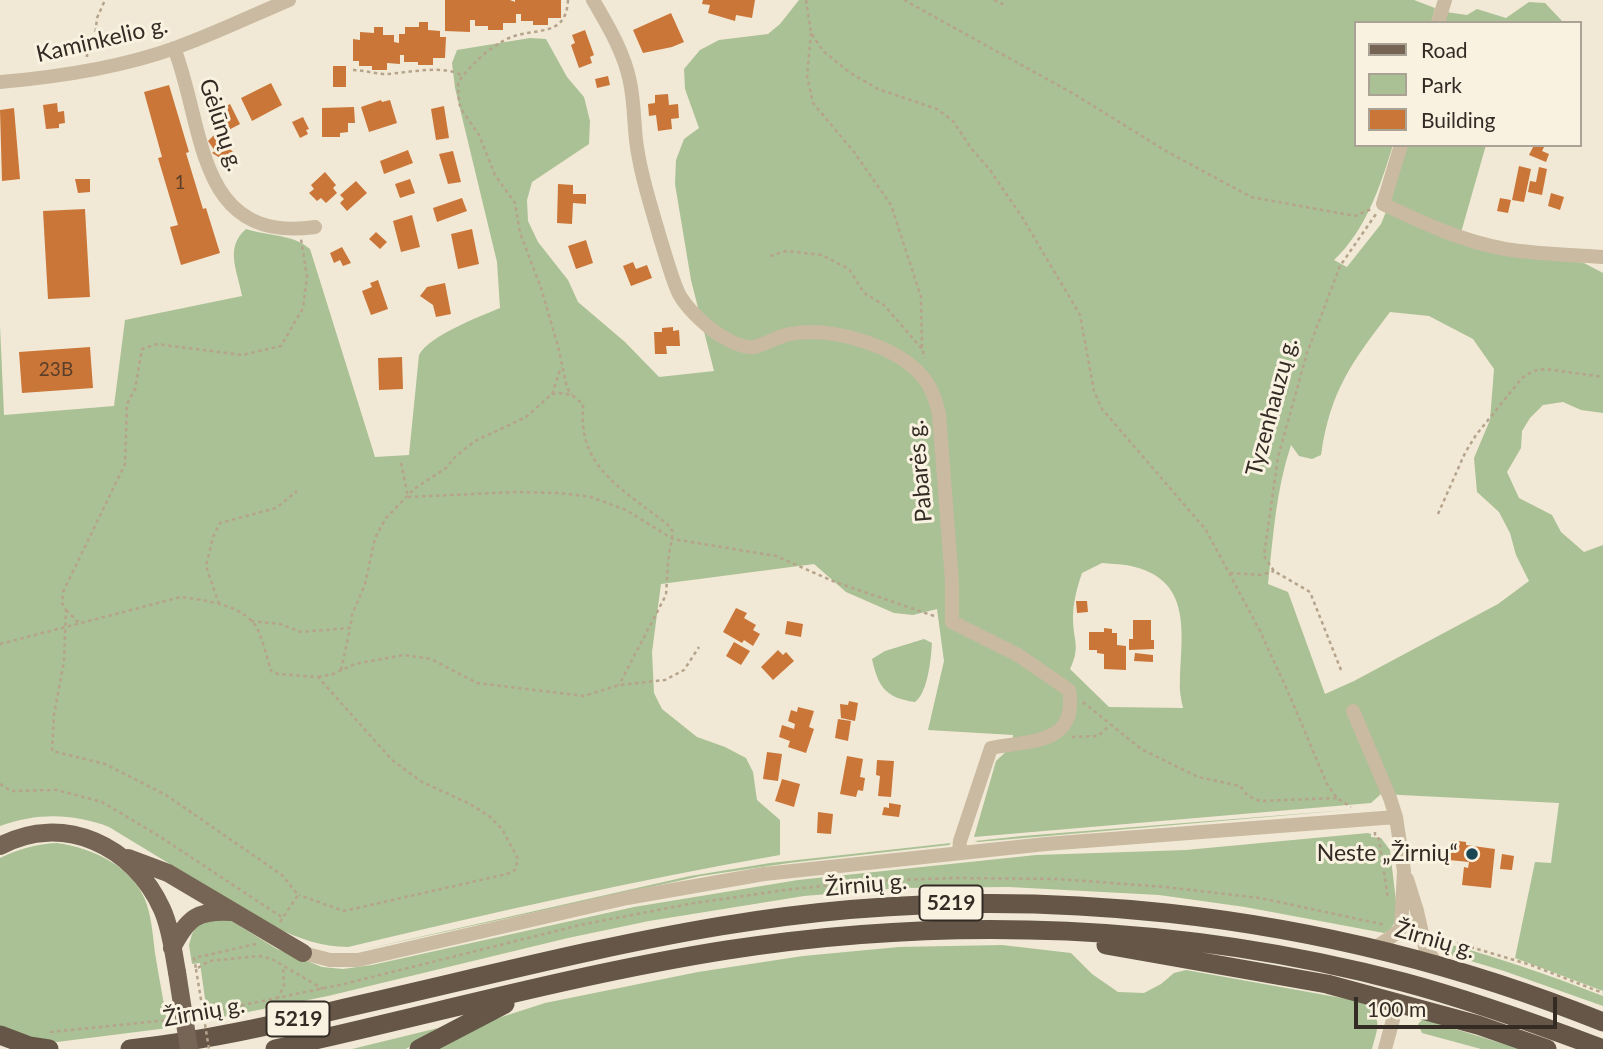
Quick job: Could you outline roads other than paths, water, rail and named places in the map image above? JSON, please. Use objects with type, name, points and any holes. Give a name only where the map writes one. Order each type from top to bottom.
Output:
[{"type":"highway","name":"Žirnių g.","points":[[130,1049],[284,1022],[571,956],[721,926],[880,907],[964,903],[1111,908],[1268,927],[1373,948],[1438,966],[1518,990],[1603,1022]]},
{"type":"highway","name":"5219","points":[[1030,929],[1287,976],[1398,1001],[1547,1049]]},
{"type":"highway","name":"5219","points":[[275,1049],[539,987],[726,950],[894,931],[1030,929],[1171,940],[1320,963],[1405,982],[1458,998],[1522,1018],[1603,1049]]},
{"type":"highway","points":[[419,1049],[539,987]]},
{"type":"highway","points":[[0,1035],[29,1046],[49,1049]]},
{"type":"main road","points":[[0,846],[25,836],[64,834],[91,839],[125,857],[168,873],[303,953]]},
{"type":"main road","points":[[125,857],[147,881],[169,927],[189,1049]]},
{"type":"main road","points":[[172,948],[184,928],[197,915],[213,911],[233,912]]},
{"type":"street","name":"Kaminkelio g.","points":[[0,82],[86,71],[174,48],[289,0]]},
{"type":"street","name":"Pabarės g.","points":[[593,0],[625,62],[631,83],[636,143],[646,190],[670,268],[686,304],[712,331],[741,345],[753,347],[790,334],[815,333],[875,345],[899,356],[922,376],[935,396],[939,414],[951,569],[952,622],[1018,655],[1069,690],[1072,708],[1065,726],[1052,736],[991,747],[960,841],[959,852]]},
{"type":"street","points":[[1439,21],[1445,0]]},
{"type":"street","name":"Gėlūnų g.","points":[[174,48],[210,175],[224,199],[259,224],[299,229],[315,227]]},
{"type":"street","points":[[1400,147],[1384,204],[1436,229],[1485,244],[1508,249],[1603,257]]},
{"type":"street","points":[[1353,711],[1396,817],[1404,871],[1418,911],[1425,947],[1438,966]]},
{"type":"street","points":[[303,953],[330,960],[358,960],[641,895],[764,874],[959,852],[1396,817]]},
{"type":"street","points":[[1373,948],[1401,928],[1404,871]]},
{"type":"street","points":[[1385,1049],[1398,1001]]},
{"type":"place","name":"Neste „Žirnių“","points":[[1472,854]]}]
